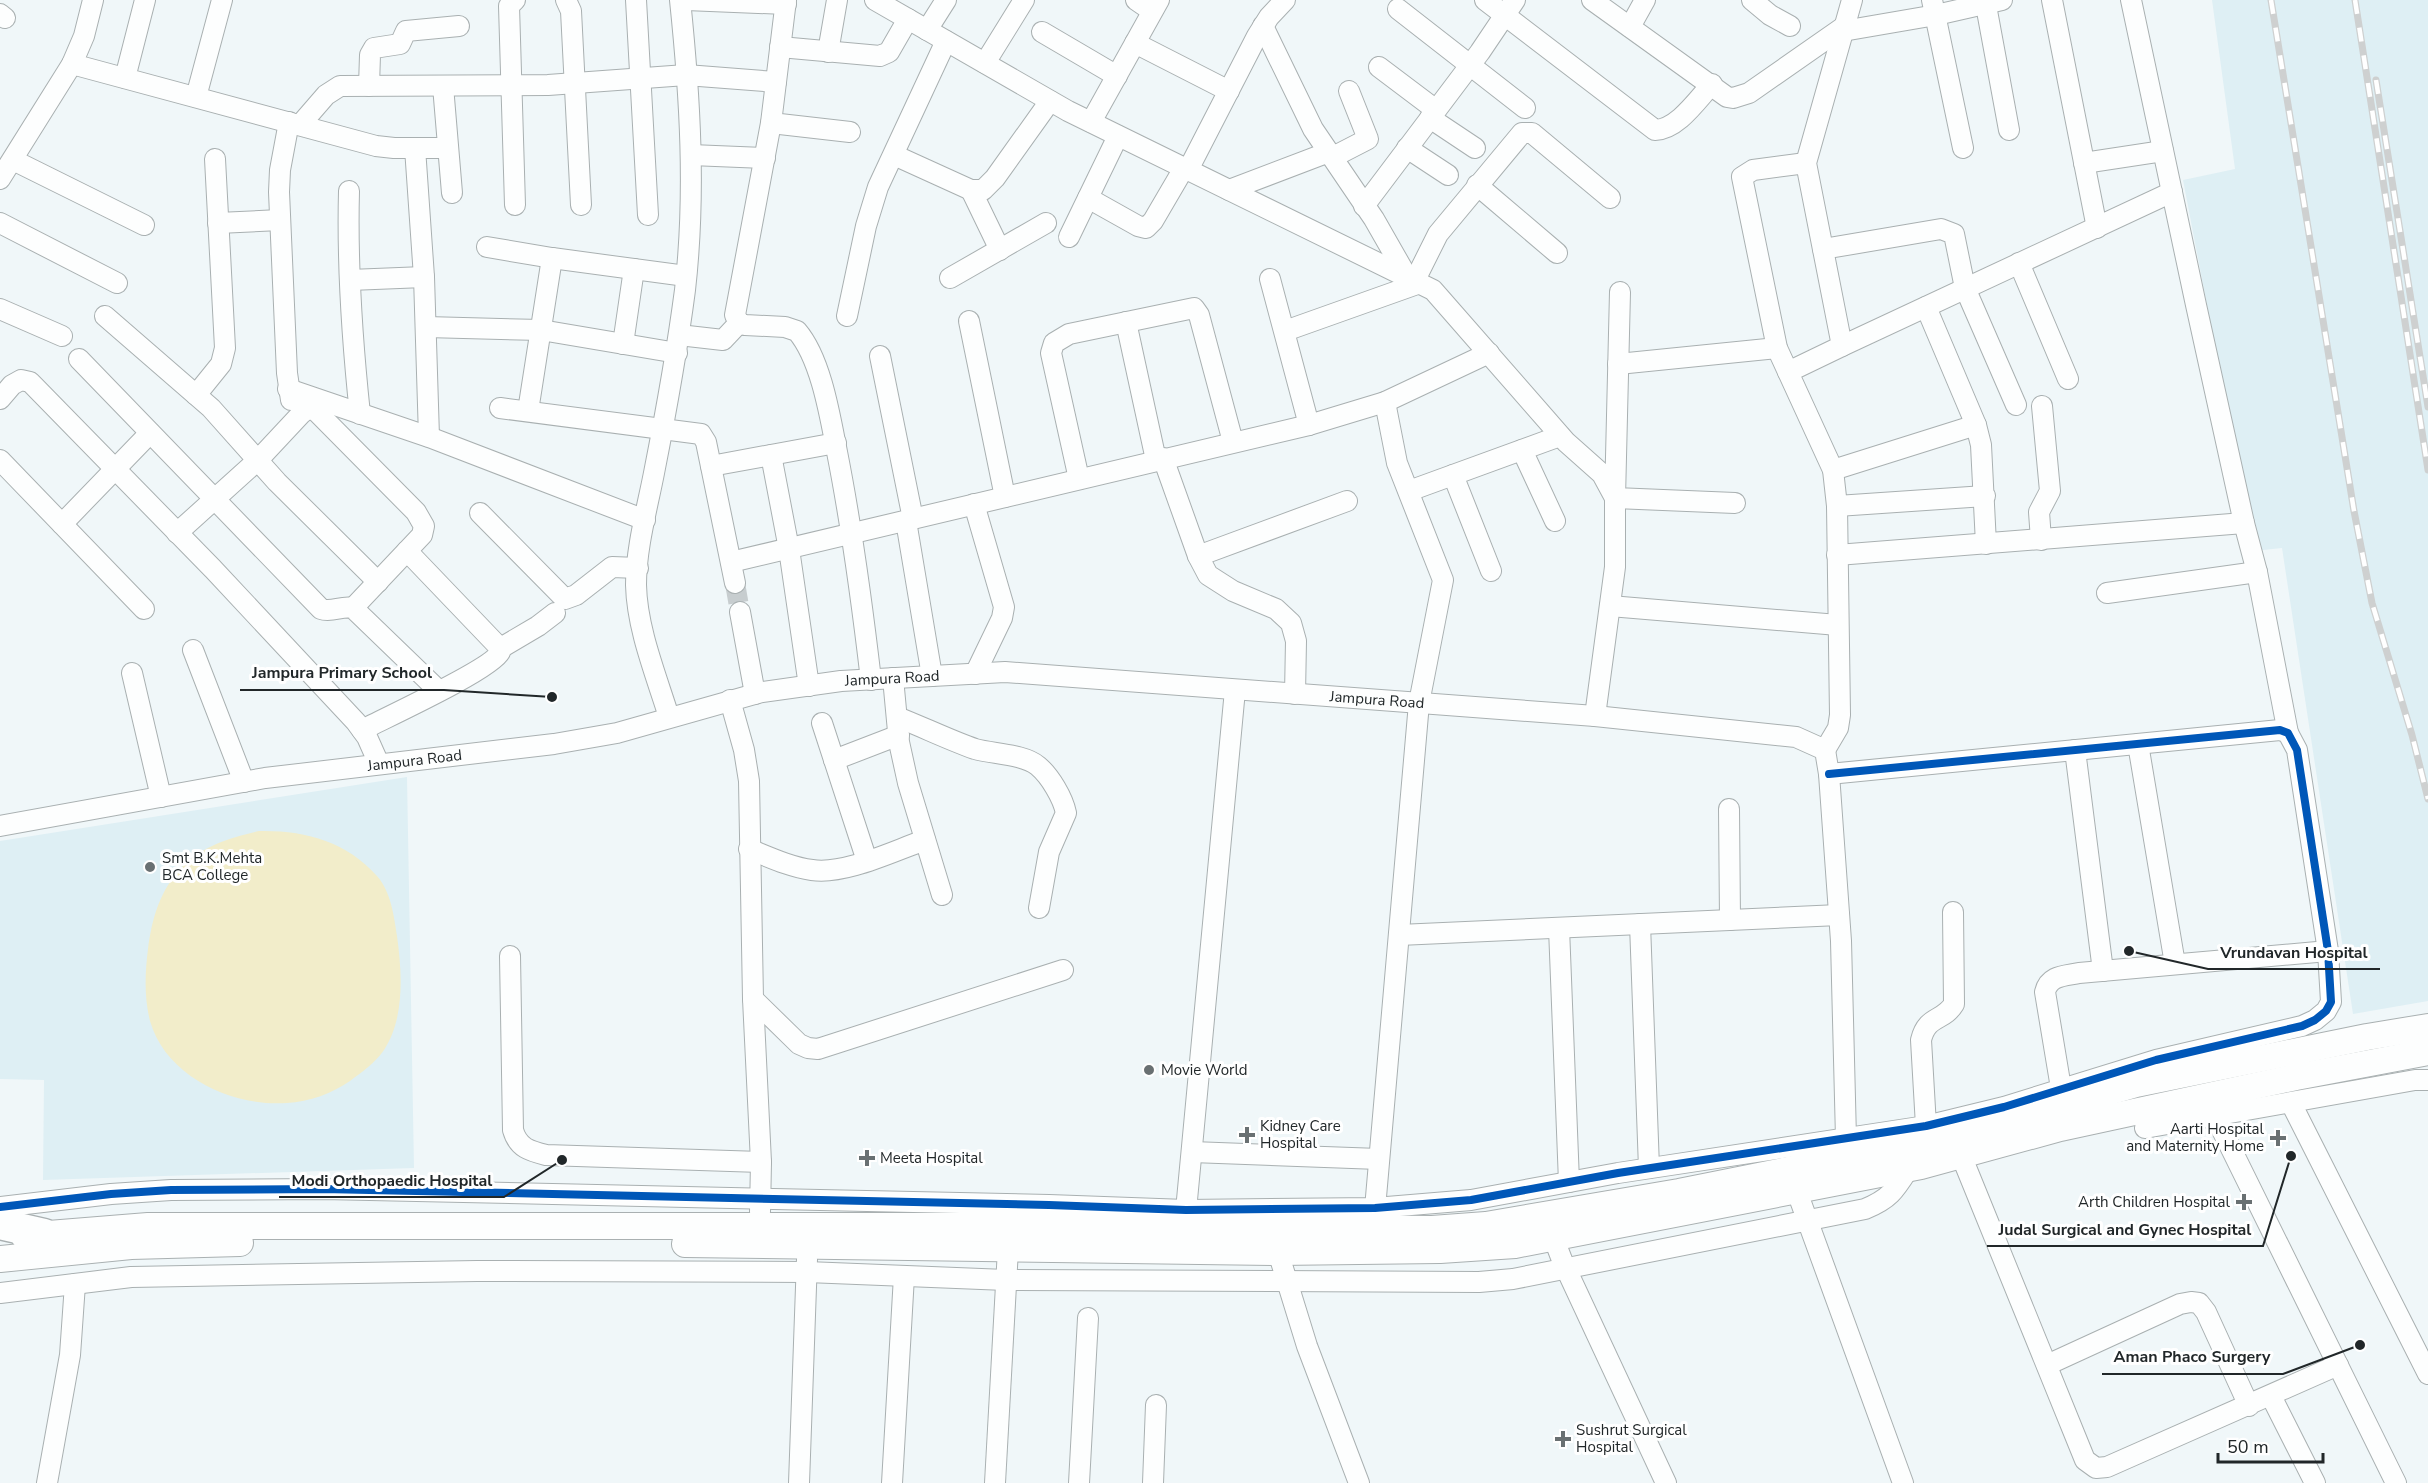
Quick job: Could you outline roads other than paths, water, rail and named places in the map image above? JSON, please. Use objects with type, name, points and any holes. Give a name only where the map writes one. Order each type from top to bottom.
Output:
[{"type":"highway","points":[[0,1224],[44,1234]]},
{"type":"main road","points":[[0,1259],[130,1246],[808,1236],[1185,1218],[1271,1228],[1374,1218],[1432,1229],[1486,1225],[1549,1226],[1793,1179],[1849,1158],[1984,1128],[2136,1084],[2367,1037],[2428,1027]]},
{"type":"main road","points":[[1849,1158],[1909,1168],[1961,1155],[2059,1108],[2296,1077],[2428,1052]]},
{"type":"main road","points":[[0,1238],[148,1226],[759,1227],[808,1236],[1008,1250],[1278,1252],[1440,1250],[1515,1245],[1549,1226]]},
{"type":"street","points":[[0,178],[72,64],[84,36],[93,0]]},
{"type":"street","points":[[125,78],[145,0]]},
{"type":"street","points":[[196,97],[222,0]]},
{"type":"street","points":[[515,0],[509,6],[515,205]]},
{"type":"street","points":[[566,0],[571,10],[581,205]]},
{"type":"street","points":[[636,0],[648,215]]},
{"type":"street","points":[[669,717],[640,615],[636,585],[645,520],[678,344],[691,226],[691,155],[680,0]]},
{"type":"street","points":[[687,0],[786,2],[771,123],[735,308],[735,315],[739,323]]},
{"type":"street","points":[[828,52],[837,0]]},
{"type":"street","points":[[927,30],[946,0]]},
{"type":"street","points":[[985,63],[1024,0]]},
{"type":"street","points":[[1091,122],[1156,6],[1136,0]]},
{"type":"street","points":[[1485,0],[1510,8],[1655,130],[1662,130],[1675,123],[1712,84]]},
{"type":"street","points":[[1592,0],[1712,84],[1727,97],[1733,98],[1749,93],[1844,28],[1934,8],[1991,1],[2009,130]]},
{"type":"street","points":[[1630,27],[1645,0]]},
{"type":"street","points":[[1752,0],[1770,15],[1790,26]]},
{"type":"street","points":[[1842,346],[1806,163],[1852,0]]},
{"type":"street","points":[[2052,0],[2097,228]]},
{"type":"street","points":[[0,1207],[111,1194],[183,1190],[323,1189],[760,1198],[1185,1218],[1374,1218],[1648,1168],[1849,1158],[1926,1126],[2004,1107],[2059,1108],[2167,1057],[2302,1026],[2315,1020],[2326,1011],[2331,1002],[2328,951],[2297,750],[2289,733],[2257,572],[2244,523],[2131,0]]},
{"type":"street","points":[[1088,198],[1138,226],[1146,228],[1153,221],[1186,169],[1278,2]]},
{"type":"street","points":[[780,47],[873,57],[885,55],[894,45],[893,7]]},
{"type":"street","points":[[893,7],[927,30],[1050,101],[1433,290],[1560,436],[1602,474],[1615,498]]},
{"type":"street","points":[[1364,206],[1510,8]]},
{"type":"street","points":[[1934,8],[1963,148]]},
{"type":"street","points":[[1398,9],[1525,108]]},
{"type":"street","points":[[369,86],[370,55],[374,48],[400,44],[406,31],[459,26]]},
{"type":"street","points":[[1263,26],[1305,112],[1414,280]]},
{"type":"street","points":[[1042,32],[1117,76]]},
{"type":"street","points":[[847,316],[866,226],[878,187],[946,41]]},
{"type":"street","points":[[1135,44],[1229,91]]},
{"type":"street","points":[[72,64],[376,146],[448,148]]},
{"type":"street","points":[[1379,67],[1475,148]]},
{"type":"street","points":[[296,420],[288,389],[280,220],[280,170],[295,124],[334,89],[340,86],[574,83],[686,75],[776,82]]},
{"type":"street","points":[[443,86],[452,193]]},
{"type":"street","points":[[1229,190],[1331,155],[1368,139],[1349,91]]},
{"type":"street","points":[[894,155],[978,192],[988,186],[1050,101]]},
{"type":"street","points":[[771,123],[849,132]]},
{"type":"street","points":[[1285,331],[1414,280],[1438,234],[1516,137],[1527,132],[1538,137],[1610,198]]},
{"type":"street","points":[[1069,237],[1118,136]]},
{"type":"street","points":[[415,148],[424,277],[429,436]]},
{"type":"street","points":[[1407,148],[1448,175]]},
{"type":"street","points":[[2084,163],[2163,151]]},
{"type":"street","points":[[691,155],[765,158]]},
{"type":"street","points":[[196,395],[221,364],[225,348],[215,159]]},
{"type":"street","points":[[13,160],[144,225]]},
{"type":"street","points":[[1806,163],[1753,170],[1742,177],[1777,348],[1833,470],[1838,506],[1840,715],[1838,728],[1825,750],[1829,774],[1839,915],[1849,1158]]},
{"type":"street","points":[[1477,185],[1557,253]]},
{"type":"street","points":[[971,190],[1000,250]]},
{"type":"street","points":[[349,191],[352,334],[360,414]]},
{"type":"street","points":[[1788,372],[2172,192]]},
{"type":"street","points":[[218,223],[280,220]]},
{"type":"street","points":[[0,223],[117,284]]},
{"type":"street","points":[[950,278],[1046,223]]},
{"type":"street","points":[[1823,249],[1941,229],[1954,234],[1965,288],[2016,405]]},
{"type":"street","points":[[487,247],[686,276]]},
{"type":"street","points":[[528,411],[552,258]]},
{"type":"street","points":[[2019,264],[2068,379]]},
{"type":"street","points":[[623,344],[634,269]]},
{"type":"street","points":[[350,280],[424,277]]},
{"type":"street","points":[[1270,279],[1309,424]]},
{"type":"street","points":[[1595,716],[1615,567],[1620,292]]},
{"type":"street","points":[[1926,307],[1976,425],[1981,445],[1986,544]]},
{"type":"street","points":[[1079,479],[1052,361],[1052,348],[1058,339],[1069,334],[1191,308],[1197,311],[1233,442]]},
{"type":"street","points":[[0,309],[62,336]]},
{"type":"street","points":[[105,316],[211,408],[277,482],[378,582]]},
{"type":"street","points":[[969,321],[1005,497]]},
{"type":"street","points":[[1126,322],[1159,459],[1198,556],[1208,575],[1217,582],[1276,609],[1291,622],[1296,641],[1295,694]]},
{"type":"street","points":[[426,327],[541,330],[623,344],[678,344],[723,340],[739,323]]},
{"type":"street","points":[[739,323],[792,328],[802,336],[826,396],[853,533],[871,680]]},
{"type":"street","points":[[1618,364],[1777,348]]},
{"type":"street","points":[[731,562],[1309,424],[1385,402],[1489,353]]},
{"type":"street","points":[[880,356],[909,520],[932,676]]},
{"type":"street","points":[[79,359],[150,433],[215,500],[321,609],[353,608],[424,530],[423,521],[417,512],[314,409],[306,410],[258,460],[215,500],[177,533]]},
{"type":"street","points":[[0,399],[16,382],[21,380],[30,382],[177,533],[362,730],[379,764]]},
{"type":"street","points":[[288,389],[429,436],[645,520]]},
{"type":"street","points":[[1374,1218],[1419,703],[1443,580],[1394,448],[1385,402]]},
{"type":"street","points":[[2041,540],[2039,512],[2050,491],[2042,406]]},
{"type":"street","points":[[500,408],[701,434],[706,442],[735,583]]},
{"type":"street","points":[[1833,470],[1976,425]]},
{"type":"street","points":[[62,524],[150,433]]},
{"type":"street","points":[[1409,491],[1560,436]]},
{"type":"street","points":[[711,466],[836,443]]},
{"type":"street","points":[[1522,450],[1555,521]]},
{"type":"street","points":[[771,455],[789,549],[809,686]]},
{"type":"street","points":[[0,460],[144,609]]},
{"type":"street","points":[[1453,475],[1491,571]]},
{"type":"street","points":[[1838,506],[1985,496]]},
{"type":"street","points":[[1615,498],[1735,503]]},
{"type":"street","points":[[1198,556],[1347,501]]},
{"type":"street","points":[[974,504],[1004,607],[1002,618],[975,674]]},
{"type":"street","points":[[480,513],[565,599],[576,595],[612,567],[638,568]]},
{"type":"street","points":[[1838,555],[2244,523]]},
{"type":"street","points":[[407,551],[499,649]]},
{"type":"street","points":[[2107,593],[2257,572]]},
{"type":"street","points":[[1610,606],[1839,625]]},
{"type":"street","points":[[353,608],[439,691]]},
{"type":"street","points":[[740,612],[755,694]]},
{"type":"street","points":[[499,649],[555,613]]},
{"type":"street","points":[[362,730],[492,661],[499,654],[499,649]]},
{"type":"street","points":[[193,650],[244,782]]},
{"type":"street","name":"Jampura Road","points":[[0,826],[244,782],[554,744],[617,733],[755,694],[893,678],[1005,672],[1595,716],[1796,737],[1825,750]]},
{"type":"street","points":[[132,673],[161,797]]},
{"type":"street","points":[[893,678],[898,726],[908,783],[942,895]]},
{"type":"street","points":[[1185,1218],[1235,690]]},
{"type":"street","points":[[730,700],[744,750],[749,782],[753,999],[761,1162],[759,1227]]},
{"type":"street","points":[[822,723],[867,861]]},
{"type":"street","points":[[834,760],[898,726],[972,748],[1028,760],[1037,765],[1063,802],[1066,813],[1049,852],[1039,908]]},
{"type":"street","points":[[1829,774],[2280,730],[2289,733]]},
{"type":"street","points":[[2138,744],[2175,964]]},
{"type":"street","points":[[2075,750],[2103,971]]},
{"type":"street","points":[[1729,808],[1730,920]]},
{"type":"street","points":[[749,849],[813,870],[829,871],[867,861],[925,840]]},
{"type":"street","points":[[1926,1126],[1921,1040],[1931,1020],[1944,1015],[1954,1004],[1953,912]]},
{"type":"street","points":[[1399,935],[1839,915]]},
{"type":"street","points":[[1640,924],[1648,1168]]},
{"type":"street","points":[[1559,928],[1569,1182]]},
{"type":"street","points":[[2059,1108],[2045,992],[2047,984],[2053,978],[2103,971],[2328,951]]},
{"type":"street","points":[[510,956],[513,1130],[520,1145],[546,1155],[761,1162]]},
{"type":"street","points":[[753,999],[799,1044],[819,1049],[1064,970]]},
{"type":"street","points":[[2145,1128],[2415,1080],[2428,1080]]},
{"type":"street","points":[[2291,1103],[2428,1374]]},
{"type":"street","points":[[2216,1116],[2396,1483]]},
{"type":"street","points":[[1192,1152],[1379,1159]]},
{"type":"street","points":[[1961,1155],[2085,1460],[2096,1468],[2107,1467],[2338,1365]]},
{"type":"street","points":[[0,1293],[131,1277],[465,1271],[807,1272],[1006,1280],[1479,1282],[1513,1279],[1566,1269],[1865,1209],[1883,1202],[1891,1195],[1909,1168]]},
{"type":"street","points":[[1793,1179],[1903,1483]]},
{"type":"street","points":[[1549,1226],[1566,1269],[1666,1483]]},
{"type":"street","points":[[1271,1228],[1307,1346],[1359,1483]]},
{"type":"street","points":[[799,1483],[808,1236]]},
{"type":"street","points":[[995,1483],[1008,1250]]},
{"type":"street","points":[[1403,1282],[1440,1250]]},
{"type":"street","points":[[892,1483],[904,1276]]},
{"type":"street","points":[[47,1483],[70,1355],[75,1284]]},
{"type":"street","points":[[2047,1365],[2180,1304],[2199,1303],[2206,1312],[2249,1406]]},
{"type":"street","points":[[1079,1483],[1088,1318]]},
{"type":"street","points":[[2271,1396],[2315,1483]]},
{"type":"street","points":[[1153,1483],[1156,1405]]},
{"type":"tunnel","points":[[735,583],[740,612]]},
{"type":"railway","points":[[2271,0],[2354,511],[2372,603],[2412,735],[2428,799]]},
{"type":"railway","points":[[2355,0],[2428,470]]},
{"type":"railway","points":[[2376,80],[2428,407]]},
{"type":"place","name":"Jampura Primary School","points":[[552,697]]},
{"type":"place","name":"Smt B.K.Mehta BCA College","points":[[150,867]]},
{"type":"place","name":"Vrundavan Hospital","points":[[2129,951]]},
{"type":"place","name":"Movie World","points":[[1149,1070]]},
{"type":"place","name":"Kidney Care Hospital","points":[[1247,1135]]},
{"type":"place","name":"Aarti Hospital and Maternity Home","points":[[2278,1138]]},
{"type":"place","name":"Judal Surgical and Gynec Hospital","points":[[2291,1156]]},
{"type":"place","name":"Meeta Hospital","points":[[867,1158]]},
{"type":"place","name":"Modi Orthopaedic Hospital","points":[[562,1160]]},
{"type":"place","name":"Arth Children Hospital","points":[[2244,1202]]},
{"type":"place","name":"Aman Phaco Surgery","points":[[2360,1345]]},
{"type":"place","name":"Sushrut Surgical Hospital","points":[[1563,1439]]}]
